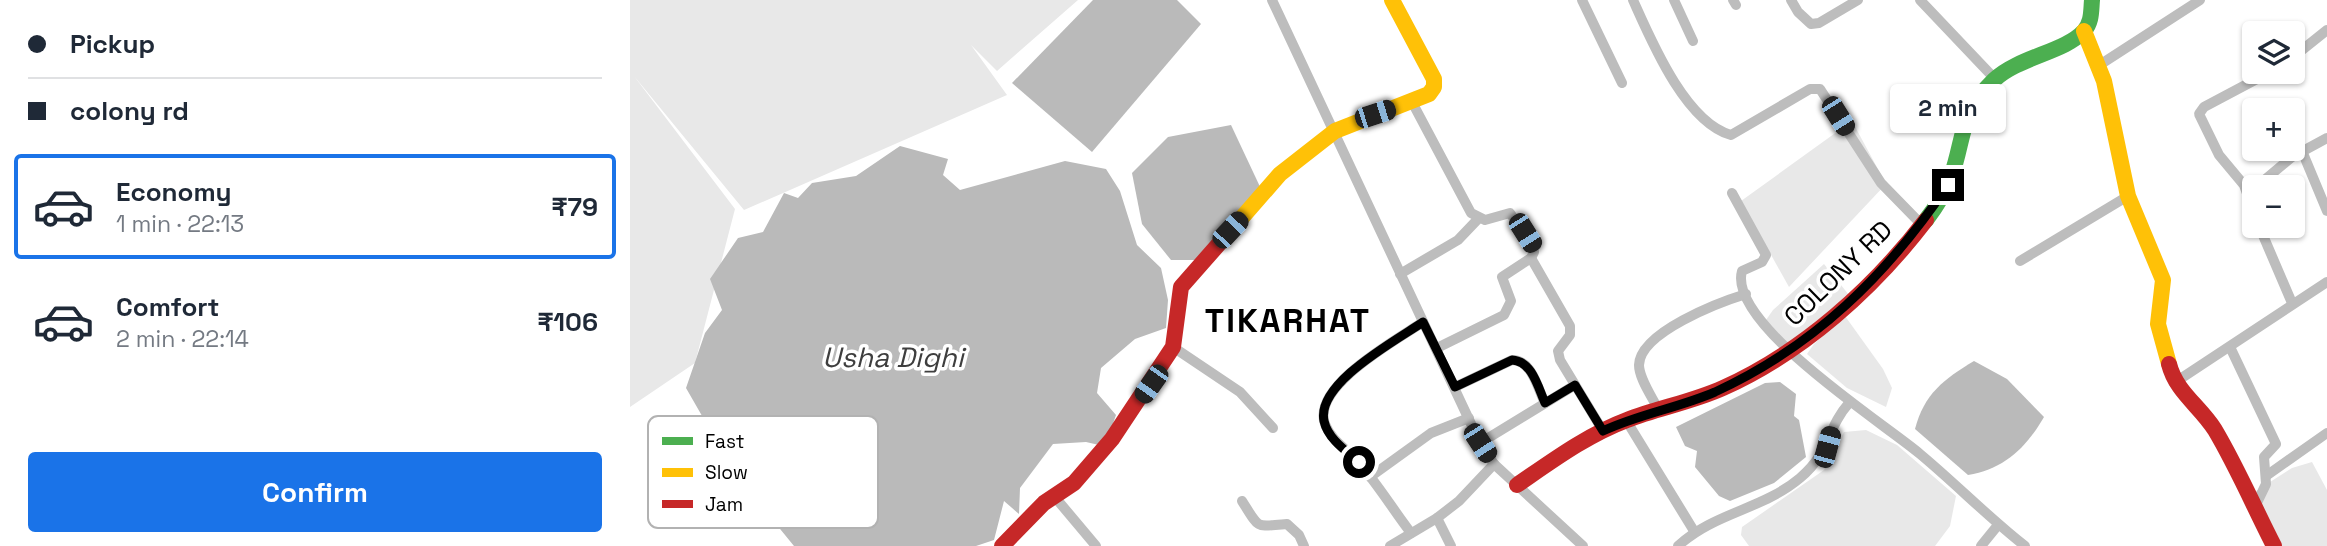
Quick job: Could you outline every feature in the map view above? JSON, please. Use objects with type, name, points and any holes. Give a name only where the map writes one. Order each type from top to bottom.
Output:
[{"type":"street","points":[[1274,0],[1480,443],[1494,464],[1583,546]]},
{"type":"street","points":[[1002,546],[1054,496],[1074,483],[1112,439],[1172,347],[1181,287],[1280,174],[1335,131],[1412,102],[1429,94],[1434,87],[1434,79],[1392,0]]},
{"type":"street","points":[[1582,0],[1622,83]]},
{"type":"street","points":[[1633,0],[1662,61],[1709,124],[1731,135],[1741,132],[1810,89],[1820,89],[1881,183],[1921,224]]},
{"type":"street","points":[[1674,0],[1693,41]]},
{"type":"street","points":[[1791,0],[1798,12],[1811,23],[1819,23],[1858,0]]},
{"type":"street","points":[[1920,0],[1995,79]]},
{"type":"street","points":[[2092,0],[2091,18],[2084,31],[2098,66],[2128,196],[2164,280],[2158,324],[2174,383],[2204,413],[2231,458],[2274,546]]},
{"type":"street","points":[[2098,66],[2200,0]]},
{"type":"street","points":[[2305,48],[2327,30]]},
{"type":"street","name":"COLONY RD","points":[[1517,485],[1603,431],[1626,420],[1712,393],[1789,353],[1872,281],[1921,224],[1948,185],[1958,156],[1961,130],[1972,106],[1995,79],[2084,31]]},
{"type":"street","points":[[2242,179],[2219,155],[2199,114],[2204,107],[2247,84]]},
{"type":"street","points":[[1412,102],[1471,214],[1485,220],[1510,214],[1533,246],[1531,258],[1570,326],[1570,335],[1558,351],[1560,360],[1603,431]]},
{"type":"street","points":[[2305,149],[2327,138]]},
{"type":"street","points":[[2305,158],[2327,211]]},
{"type":"street","points":[[2270,175],[2289,161]]},
{"type":"street","points":[[1732,193],[1766,255],[1762,262],[1742,271],[1746,294],[1789,353],[1849,403],[1922,455],[1998,525],[2025,546]]},
{"type":"street","points":[[2020,261],[2128,196]]},
{"type":"street","points":[[1400,274],[1458,240],[1478,219]]},
{"type":"street","points":[[2264,238],[2292,303]]},
{"type":"street","points":[[1437,348],[1504,315],[1511,301],[1502,278],[1531,258]]},
{"type":"street","points":[[2174,383],[2327,282]]},
{"type":"street","points":[[1659,411],[1640,371],[1643,352],[1690,314],[1746,294]]},
{"type":"street","points":[[1411,533],[1359,462],[1335,441],[1324,423],[1324,409],[1349,372],[1423,322]]},
{"type":"street","points":[[1172,347],[1240,391],[1273,428]]},
{"type":"street","points":[[2230,347],[2275,440],[2275,447],[2264,457],[2266,484],[2254,509]]},
{"type":"street","points":[[1455,387],[1512,360],[1520,360],[1528,366],[1545,403]]},
{"type":"street","points":[[1480,443],[1575,385]]},
{"type":"street","points":[[1678,546],[1712,520],[1773,498],[1799,479],[1827,447],[1839,414],[1849,403]]},
{"type":"street","points":[[1370,477],[1431,433],[1469,418]]},
{"type":"street","points":[[1626,420],[1695,531]]},
{"type":"street","points":[[2266,476],[2327,433]]},
{"type":"street","points":[[1390,546],[1437,519],[1460,501],[1494,464]]},
{"type":"street","points":[[1054,496],[1096,546]]},
{"type":"street","points":[[1242,500],[1259,524],[1271,528],[1287,524],[1299,535],[1304,546]]},
{"type":"street","points":[[1437,519],[1451,546]]},
{"type":"street","points":[[1981,546],[1998,525]]},
{"type":"shaded area","points":[[630,0],[1078,0],[997,71],[971,45],[1007,95],[744,210],[634,76],[735,209],[695,363],[630,407]]},
{"type":"shaded area","points":[[1852,121],[1886,184],[1789,287],[1741,201]]},
{"type":"shaded area","points":[[1824,264],[1849,295],[1790,350],[1766,320],[1773,310]]},
{"type":"shaded area","points":[[1845,316],[1883,369],[1892,388],[1886,407],[1847,388],[1807,354],[1814,344]]},
{"type":"shaded area","points":[[1866,430],[1897,445],[1956,496],[1950,526],[1935,546],[1749,546],[1741,535],[1742,527],[1824,470],[1844,432]]},
{"type":"shaded area","points":[[2312,462],[2327,490],[2327,546],[2282,546],[2253,493],[2292,468]]},
{"type":"water","points":[[1093,0],[1177,0],[1201,24],[1092,152],[1012,83]]},
{"type":"water","points":[[1231,125],[1262,191],[1197,260],[1171,260],[1142,224],[1132,173],[1168,137]]},
{"type":"water","name":"Usha Dighi","points":[[900,146],[948,159],[943,175],[960,190],[1065,161],[1106,169],[1120,191],[1137,245],[1161,268],[1168,300],[1166,328],[1135,339],[1101,368],[1097,393],[1116,415],[1109,435],[1099,445],[1086,442],[1053,444],[1020,488],[1019,514],[1004,501],[994,540],[976,546],[794,546],[779,528],[878,528],[878,416],[702,416],[686,388],[705,333],[722,310],[710,279],[738,238],[763,232],[784,193],[798,198],[812,183],[856,176]]},
{"type":"water","points":[[1974,361],[2007,379],[2044,417],[2030,438],[2013,455],[1993,468],[1968,475],[1915,429],[1930,397],[1953,374]]},
{"type":"water","points":[[1780,382],[1796,394],[1794,416],[1799,420],[1806,457],[1774,483],[1730,501],[1719,496],[1695,467],[1697,451],[1685,446],[1676,427],[1765,383]]},
{"type":"traffic: fast","points":[[1926,220],[1949,183],[1969,115],[1983,92],[2004,72],[2076,38],[2088,24],[2092,0]]},
{"type":"traffic: slow","points":[[1232,229],[1280,174],[1335,131],[1429,94],[1434,87],[1434,79],[1392,0]]},
{"type":"traffic: slow","points":[[2084,31],[2104,81],[2128,196],[2163,280],[2158,324],[2169,364]]},
{"type":"traffic: jam","points":[[1517,485],[1570,449],[1612,426],[1723,388],[1781,356],[1860,294],[1926,220]]},
{"type":"traffic: jam","points":[[1002,546],[1044,503],[1074,483],[1112,439],[1173,347],[1181,287],[1232,229]]},
{"type":"traffic: jam","points":[[2169,364],[2177,383],[2215,430],[2274,546]]},
{"type":"district","name":"TIKARHAT","points":[[1288,321]]},
{"type":"route","points":[[1359,462],[1335,441],[1324,423],[1324,409],[1349,372],[1423,322],[1455,387],[1512,360],[1520,360],[1528,366],[1545,403],[1575,385],[1603,431],[1626,420],[1681,405],[1712,393],[1789,353],[1872,281],[1907,242],[1948,185]]}]
